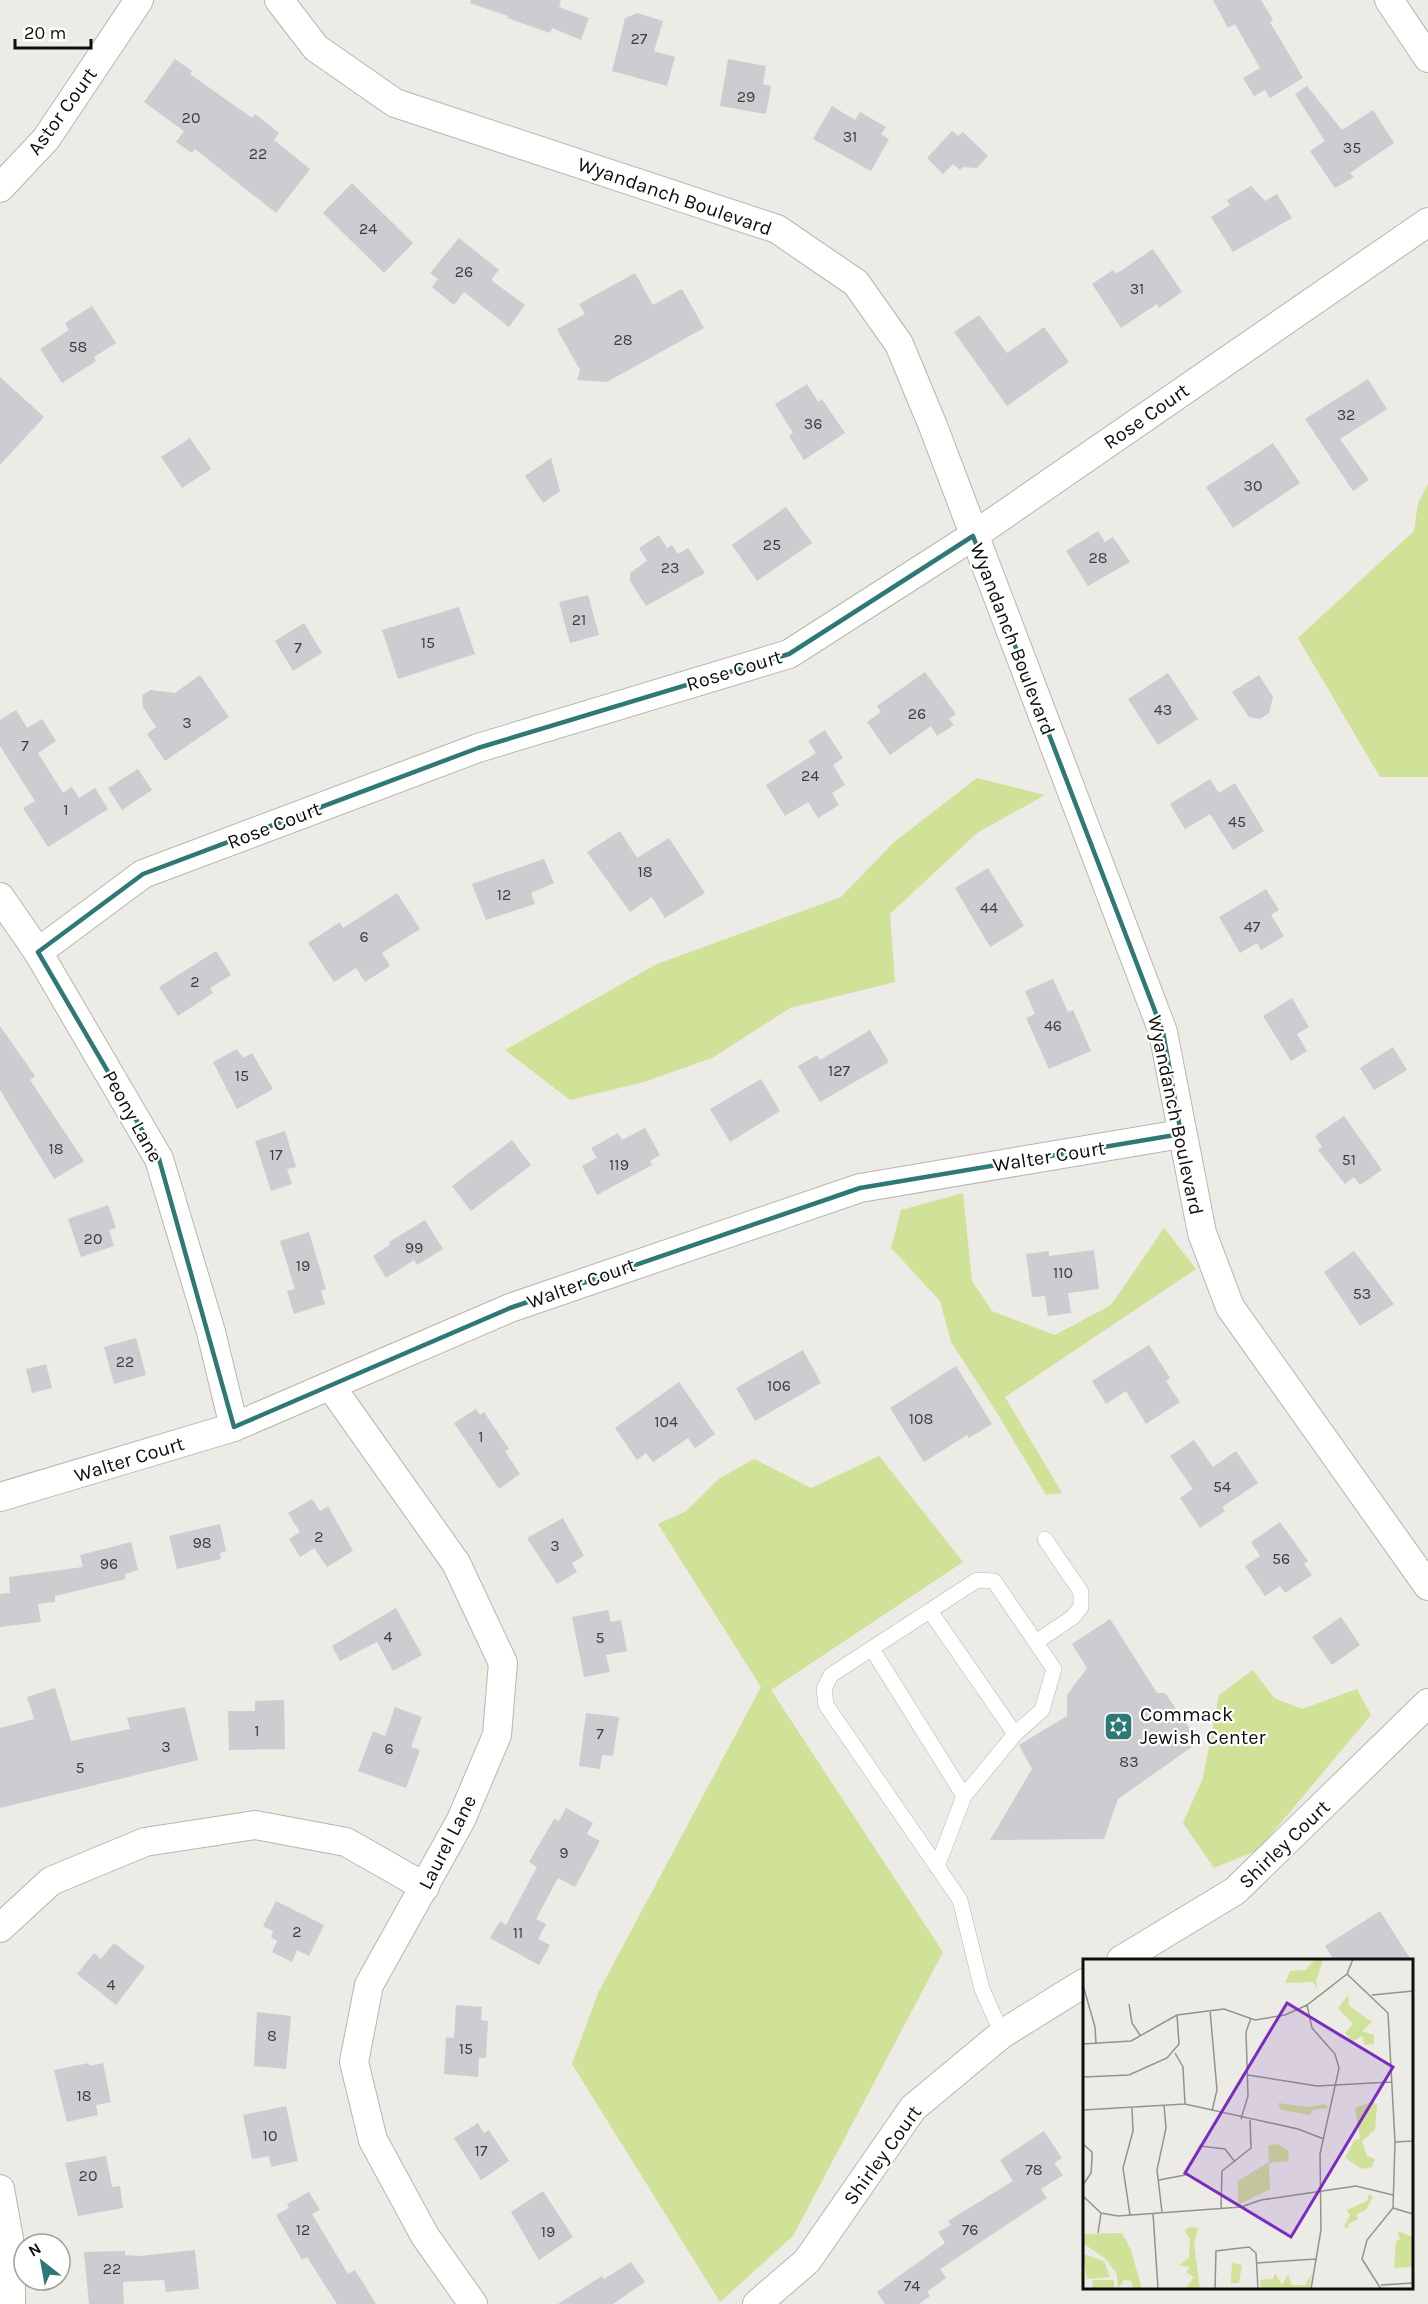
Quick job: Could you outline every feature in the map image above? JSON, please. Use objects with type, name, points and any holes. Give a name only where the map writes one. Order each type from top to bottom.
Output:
[{"type":"street","name":"Astor Court","points":[[0,188],[46,139],[139,0]]},
{"type":"street","name":"Wyandanch Boulevard","points":[[279,0],[316,48],[395,103],[777,229],[856,283],[898,344],[933,426],[1162,1032],[1202,1233],[1230,1307],[1428,1586]]},
{"type":"street","points":[[1389,0],[1428,58]]},
{"type":"street","name":"Rose Court","points":[[38,952],[143,874],[478,748],[789,654],[973,536],[1428,222]]},
{"type":"street","name":"Peony Lane","points":[[0,897],[38,952],[159,1159],[211,1332],[234,1427]]},
{"type":"street","name":"Walter Court","points":[[0,1497],[234,1427],[332,1388],[510,1308],[637,1262],[860,1188],[1181,1134]]},
{"type":"street","name":"Laurel Lane","points":[[332,1388],[456,1563],[503,1663],[497,1735],[461,1820],[369,1985],[354,2062],[373,2140],[425,2236],[473,2304]]},
{"type":"street","name":"Shirley Court","points":[[1123,1959],[1235,1891],[1428,1703]]},
{"type":"street","points":[[0,1928],[51,1881],[145,1842],[255,1825],[346,1842],[425,1887]]},
{"type":"street","name":"Shirley Court","points":[[757,2304],[807,2261],[913,2108],[1002,2034],[1083,1984]]},
{"type":"street","points":[[0,2188],[11,2250],[11,2304]]},
{"type":"lane","points":[[1036,1642],[1073,1617],[1081,1607],[1081,1592],[1045,1539]]},
{"type":"lane","points":[[937,1867],[964,1796],[1015,1734],[1042,1710],[1054,1669],[994,1581],[977,1580],[831,1675],[824,1689],[826,1705],[937,1867],[960,1900],[982,1989],[1002,2034]]},
{"type":"lane","points":[[930,1611],[1015,1734]]},
{"type":"lane","points":[[872,1649],[964,1796]]},
{"type":"highlighted area","points":[[973,536],[1163,1032],[1181,1134],[860,1188],[510,1308],[234,1427],[159,1159],[38,952],[143,874],[478,748],[789,654]]},
{"type":"green space","points":[[1428,484],[1428,777],[1380,777],[1298,638],[1414,531],[1418,503]]},
{"type":"green space","points":[[977,778],[1045,795],[977,833],[890,914],[895,982],[790,1008],[712,1058],[644,1082],[570,1100],[505,1050],[657,964],[841,897],[893,843]]},
{"type":"green space","points":[[963,1193],[972,1281],[992,1311],[1055,1335],[1111,1305],[1164,1228],[1196,1269],[1005,1397],[1062,1493],[1046,1495],[951,1342],[940,1301],[891,1248],[901,1210]]},
{"type":"green space","points":[[879,1456],[963,1562],[771,1690],[943,1952],[793,2236],[720,2302],[572,2064],[598,1993],[761,1687],[658,1524],[686,1511],[720,1478],[754,1459],[811,1488]]},
{"type":"green space","points":[[1253,1670],[1274,1698],[1302,1709],[1357,1689],[1371,1715],[1258,1850],[1214,1868],[1183,1823],[1203,1778],[1219,1695]]},
{"type":"building","points":[[471,0],[561,0],[559,7],[589,18],[581,40],[552,28],[550,33],[507,18],[508,16],[470,3]]},
{"type":"building","points":[[1213,0],[1261,0],[1273,20],[1270,22],[1303,78],[1270,98],[1265,90],[1254,96],[1243,78],[1260,68],[1235,24],[1228,28]]},
{"type":"building","points":[[637,13],[663,21],[654,51],[675,57],[667,86],[612,71],[625,18]]},
{"type":"building","points":[[175,59],[192,71],[190,74],[252,118],[255,114],[279,133],[274,140],[310,169],[276,213],[195,149],[192,153],[176,142],[184,131],[144,102]]},
{"type":"building","points":[[728,59],[766,66],[763,84],[771,86],[766,114],[720,106]]},
{"type":"building","points":[[1307,86],[1342,130],[1373,110],[1394,143],[1350,173],[1354,177],[1335,188],[1310,151],[1325,141],[1295,94]]},
{"type":"building","points":[[832,106],[855,120],[860,112],[886,127],[881,134],[889,139],[871,171],[813,139]]},
{"type":"building","points":[[952,131],[958,136],[963,132],[988,156],[977,168],[963,167],[960,170],[953,164],[943,174],[927,158]]},
{"type":"building","points":[[352,183],[413,243],[384,273],[323,213]]},
{"type":"building","points":[[1251,186],[1265,201],[1277,194],[1292,218],[1233,252],[1211,217],[1230,205],[1227,200]]},
{"type":"building","points":[[459,238],[499,270],[491,280],[525,305],[509,327],[464,292],[454,305],[432,287],[438,279],[430,273]]},
{"type":"building","points":[[1153,249],[1182,292],[1159,308],[1157,304],[1121,328],[1092,284],[1113,270],[1116,274]]},
{"type":"building","points":[[635,273],[653,305],[682,289],[704,328],[607,382],[577,380],[580,370],[557,329],[585,314],[579,304]]},
{"type":"building","points":[[92,306],[116,343],[94,357],[96,361],[62,383],[40,349],[69,330],[65,323]]},
{"type":"building","points":[[979,315],[1007,353],[1044,327],[1069,362],[1007,406],[954,332]]},
{"type":"building","points":[[0,377],[44,417],[0,465]]},
{"type":"building","points":[[1368,379],[1387,409],[1340,439],[1369,480],[1353,491],[1305,419]]},
{"type":"building","points":[[807,384],[818,402],[822,399],[845,433],[804,460],[789,436],[793,433],[775,404]]},
{"type":"building","points":[[190,438],[211,469],[182,488],[161,457]]},
{"type":"building","points":[[1273,443],[1300,483],[1233,528],[1206,487]]},
{"type":"building","points":[[551,458],[560,491],[543,503],[525,476]]},
{"type":"building","points":[[786,507],[812,543],[757,581],[732,545]]},
{"type":"building","points":[[1098,531],[1105,542],[1113,537],[1130,562],[1088,586],[1066,551]]},
{"type":"building","points":[[659,535],[667,548],[672,545],[678,554],[688,548],[705,573],[646,606],[630,581],[630,573],[647,561],[639,548]]},
{"type":"building","points":[[588,595],[599,635],[570,643],[559,602]]},
{"type":"building","points":[[459,607],[475,654],[398,679],[382,630]]},
{"type":"building","points":[[304,623],[322,653],[293,671],[275,641]]},
{"type":"building","points":[[925,672],[956,714],[949,719],[954,725],[937,736],[931,726],[890,755],[867,722],[881,712],[877,706]]},
{"type":"building","points":[[1168,673],[1198,719],[1158,745],[1128,699]]},
{"type":"building","points":[[200,675],[229,717],[165,761],[147,734],[156,727],[143,707],[142,695],[151,690],[175,693]]},
{"type":"building","points":[[1259,675],[1273,697],[1269,713],[1260,719],[1249,717],[1232,692]]},
{"type":"building","points":[[16,710],[27,728],[42,719],[56,741],[38,753],[63,793],[72,787],[79,798],[95,788],[108,809],[48,847],[23,808],[35,801],[0,746],[0,720]]},
{"type":"building","points":[[825,730],[843,758],[833,765],[845,785],[832,793],[839,805],[818,818],[808,802],[785,816],[766,785],[816,753],[808,741]]},
{"type":"building","points":[[138,769],[152,790],[122,810],[108,788]]},
{"type":"building","points":[[1210,779],[1219,793],[1235,783],[1264,831],[1233,850],[1210,814],[1185,829],[1170,804]]},
{"type":"building","points":[[620,831],[637,858],[669,838],[705,893],[665,918],[652,897],[630,912],[587,852]]},
{"type":"building","points":[[544,859],[554,883],[531,893],[535,904],[486,920],[472,884]]},
{"type":"building","points":[[988,868],[1024,926],[990,947],[955,888]]},
{"type":"building","points":[[1266,889],[1279,910],[1271,915],[1284,936],[1261,950],[1257,943],[1240,953],[1219,917]]},
{"type":"building","points":[[397,893],[420,929],[382,953],[390,966],[365,982],[356,968],[334,982],[308,943],[340,922],[343,928]]},
{"type":"building","points":[[216,951],[231,975],[210,988],[213,993],[178,1016],[159,987]]},
{"type":"building","points":[[1053,979],[1068,1012],[1073,1010],[1091,1051],[1049,1069],[1026,1018],[1035,1014],[1025,991]]},
{"type":"building","points":[[1292,998],[1309,1027],[1297,1034],[1307,1051],[1291,1061],[1263,1016]]},
{"type":"building","points":[[0,1026],[35,1076],[30,1080],[84,1161],[54,1179],[0,1090]]},
{"type":"building","points":[[870,1030],[889,1062],[820,1102],[798,1066],[817,1055],[820,1060]]},
{"type":"building","points":[[1393,1047],[1407,1070],[1374,1090],[1360,1068]]},
{"type":"building","points":[[237,1049],[243,1058],[252,1053],[273,1089],[237,1109],[213,1062]]},
{"type":"building","points":[[761,1079],[780,1111],[730,1142],[710,1109]]},
{"type":"building","points":[[1344,1116],[1382,1170],[1360,1185],[1354,1177],[1345,1184],[1318,1150],[1322,1147],[1315,1136]]},
{"type":"building","points":[[645,1128],[660,1155],[650,1161],[652,1165],[597,1195],[582,1166],[597,1158],[591,1148],[618,1133],[622,1140]]},
{"type":"building","points":[[285,1131],[296,1167],[287,1169],[292,1184],[271,1191],[255,1141]]},
{"type":"building","points":[[512,1140],[531,1165],[471,1211],[452,1186]]},
{"type":"building","points":[[108,1205],[116,1228],[109,1230],[114,1246],[81,1257],[68,1219]]},
{"type":"building","points":[[425,1220],[443,1249],[417,1265],[414,1260],[386,1278],[373,1256],[390,1245],[389,1242]]},
{"type":"building","points":[[309,1232],[326,1289],[321,1291],[325,1304],[294,1314],[287,1291],[295,1289],[280,1241]]},
{"type":"building","points":[[1094,1250],[1099,1289],[1068,1293],[1071,1313],[1048,1316],[1045,1296],[1032,1297],[1026,1254],[1049,1251],[1049,1256]]},
{"type":"building","points":[[1354,1251],[1394,1304],[1360,1326],[1324,1272]]},
{"type":"building","points":[[136,1338],[146,1375],[114,1384],[104,1347]]},
{"type":"building","points":[[1149,1345],[1170,1378],[1166,1381],[1180,1402],[1146,1424],[1126,1391],[1106,1404],[1092,1381]]},
{"type":"building","points":[[803,1350],[821,1383],[755,1421],[736,1388]]},
{"type":"building","points":[[46,1364],[52,1388],[32,1393],[26,1369]]},
{"type":"building","points":[[956,1366],[992,1424],[969,1438],[967,1435],[924,1462],[890,1408]]},
{"type":"building","points":[[679,1382],[715,1434],[695,1448],[688,1438],[653,1462],[646,1453],[637,1460],[615,1428]]},
{"type":"building","points":[[476,1409],[480,1415],[484,1412],[509,1449],[505,1451],[520,1474],[499,1489],[454,1423]]},
{"type":"building","points":[[1194,1440],[1213,1467],[1236,1451],[1258,1483],[1222,1507],[1225,1511],[1200,1528],[1180,1498],[1193,1489],[1170,1456]]},
{"type":"building","points":[[312,1499],[320,1511],[328,1506],[353,1551],[327,1567],[314,1548],[300,1557],[289,1539],[300,1532],[288,1513]]},
{"type":"building","points":[[563,1518],[584,1556],[572,1563],[577,1572],[557,1584],[527,1538]]},
{"type":"building","points":[[1280,1522],[1308,1561],[1304,1564],[1312,1575],[1285,1593],[1280,1586],[1265,1596],[1245,1566],[1260,1556],[1251,1542]]},
{"type":"building","points":[[220,1524],[226,1551],[220,1553],[221,1559],[177,1569],[169,1536]]},
{"type":"building","points":[[131,1542],[138,1570],[125,1574],[126,1579],[55,1596],[55,1602],[38,1604],[41,1622],[0,1627],[0,1594],[10,1593],[9,1577],[83,1567],[80,1555]]},
{"type":"building","points":[[396,1608],[422,1655],[393,1671],[377,1642],[340,1661],[332,1646]]},
{"type":"building","points":[[608,1610],[611,1622],[621,1620],[627,1651],[606,1655],[610,1672],[584,1677],[572,1617]]},
{"type":"building","points":[[1341,1617],[1360,1645],[1332,1665],[1312,1637]]},
{"type":"building","name":"Commack Jewish Center","points":[[1110,1619],[1157,1693],[1165,1693],[1199,1742],[1118,1799],[1104,1839],[990,1840],[1032,1769],[1019,1745],[1067,1716],[1067,1695],[1087,1668],[1072,1644]]},
{"type":"building","points":[[55,1688],[71,1741],[130,1729],[127,1718],[185,1707],[198,1760],[0,1808],[0,1728],[34,1719],[27,1697]]},
{"type":"building","points":[[284,1700],[285,1749],[229,1750],[228,1711],[255,1711],[255,1701]]},
{"type":"building","points":[[395,1707],[422,1717],[411,1747],[420,1750],[406,1788],[358,1771],[373,1731],[385,1736]]},
{"type":"building","points":[[586,1713],[619,1717],[613,1756],[602,1755],[600,1769],[579,1766]]},
{"type":"building","points":[[566,1808],[593,1823],[587,1834],[600,1841],[575,1887],[558,1878],[536,1919],[546,1924],[538,1939],[550,1945],[539,1965],[490,1938],[500,1921],[506,1925],[537,1867],[529,1862],[554,1819],[559,1821]]},
{"type":"building","points":[[276,1901],[324,1925],[309,1956],[297,1950],[292,1962],[272,1952],[277,1941],[271,1937],[273,1931],[263,1926]]},
{"type":"building","points":[[1380,1911],[1410,1959],[1333,1959],[1325,1946]]},
{"type":"building","points":[[114,1943],[145,1967],[116,2005],[77,1974],[94,1953],[101,1959]]},
{"type":"building","points":[[456,2005],[482,2007],[481,2020],[488,2021],[486,2058],[479,2058],[478,2077],[444,2074],[446,2037],[454,2038]]},
{"type":"building","points":[[257,2012],[291,2016],[286,2069],[254,2066]]},
{"type":"building","points":[[89,2063],[89,2066],[103,2063],[111,2102],[96,2105],[98,2115],[67,2122],[54,2070]]},
{"type":"building","points":[[286,2106],[298,2161],[271,2167],[269,2156],[252,2159],[243,2115]]},
{"type":"building","points":[[478,2123],[484,2133],[489,2130],[509,2161],[481,2180],[454,2138]]},
{"type":"building","points":[[1044,2131],[1062,2158],[1054,2163],[1063,2175],[1041,2189],[1047,2198],[940,2269],[946,2278],[927,2292],[930,2296],[919,2304],[885,2304],[877,2292],[945,2243],[938,2232],[951,2225],[948,2221],[1013,2181],[1000,2160]]},
{"type":"building","points":[[106,2156],[112,2187],[120,2186],[123,2208],[78,2216],[65,2163]]},
{"type":"building","points":[[543,2191],[573,2237],[539,2260],[511,2212]]},
{"type":"building","points":[[309,2192],[320,2210],[312,2214],[348,2274],[355,2270],[376,2304],[337,2304],[307,2257],[302,2260],[276,2215],[289,2208],[287,2204]]},
{"type":"building","points":[[195,2250],[199,2289],[166,2292],[164,2280],[123,2282],[124,2304],[89,2304],[84,2252],[125,2251],[125,2255],[140,2256]]},
{"type":"building","points":[[631,2262],[645,2282],[613,2304],[558,2304],[602,2276],[604,2279]]},
{"type":"place","name":"Commack Jewish Center","points":[[1119,1726]]}]
